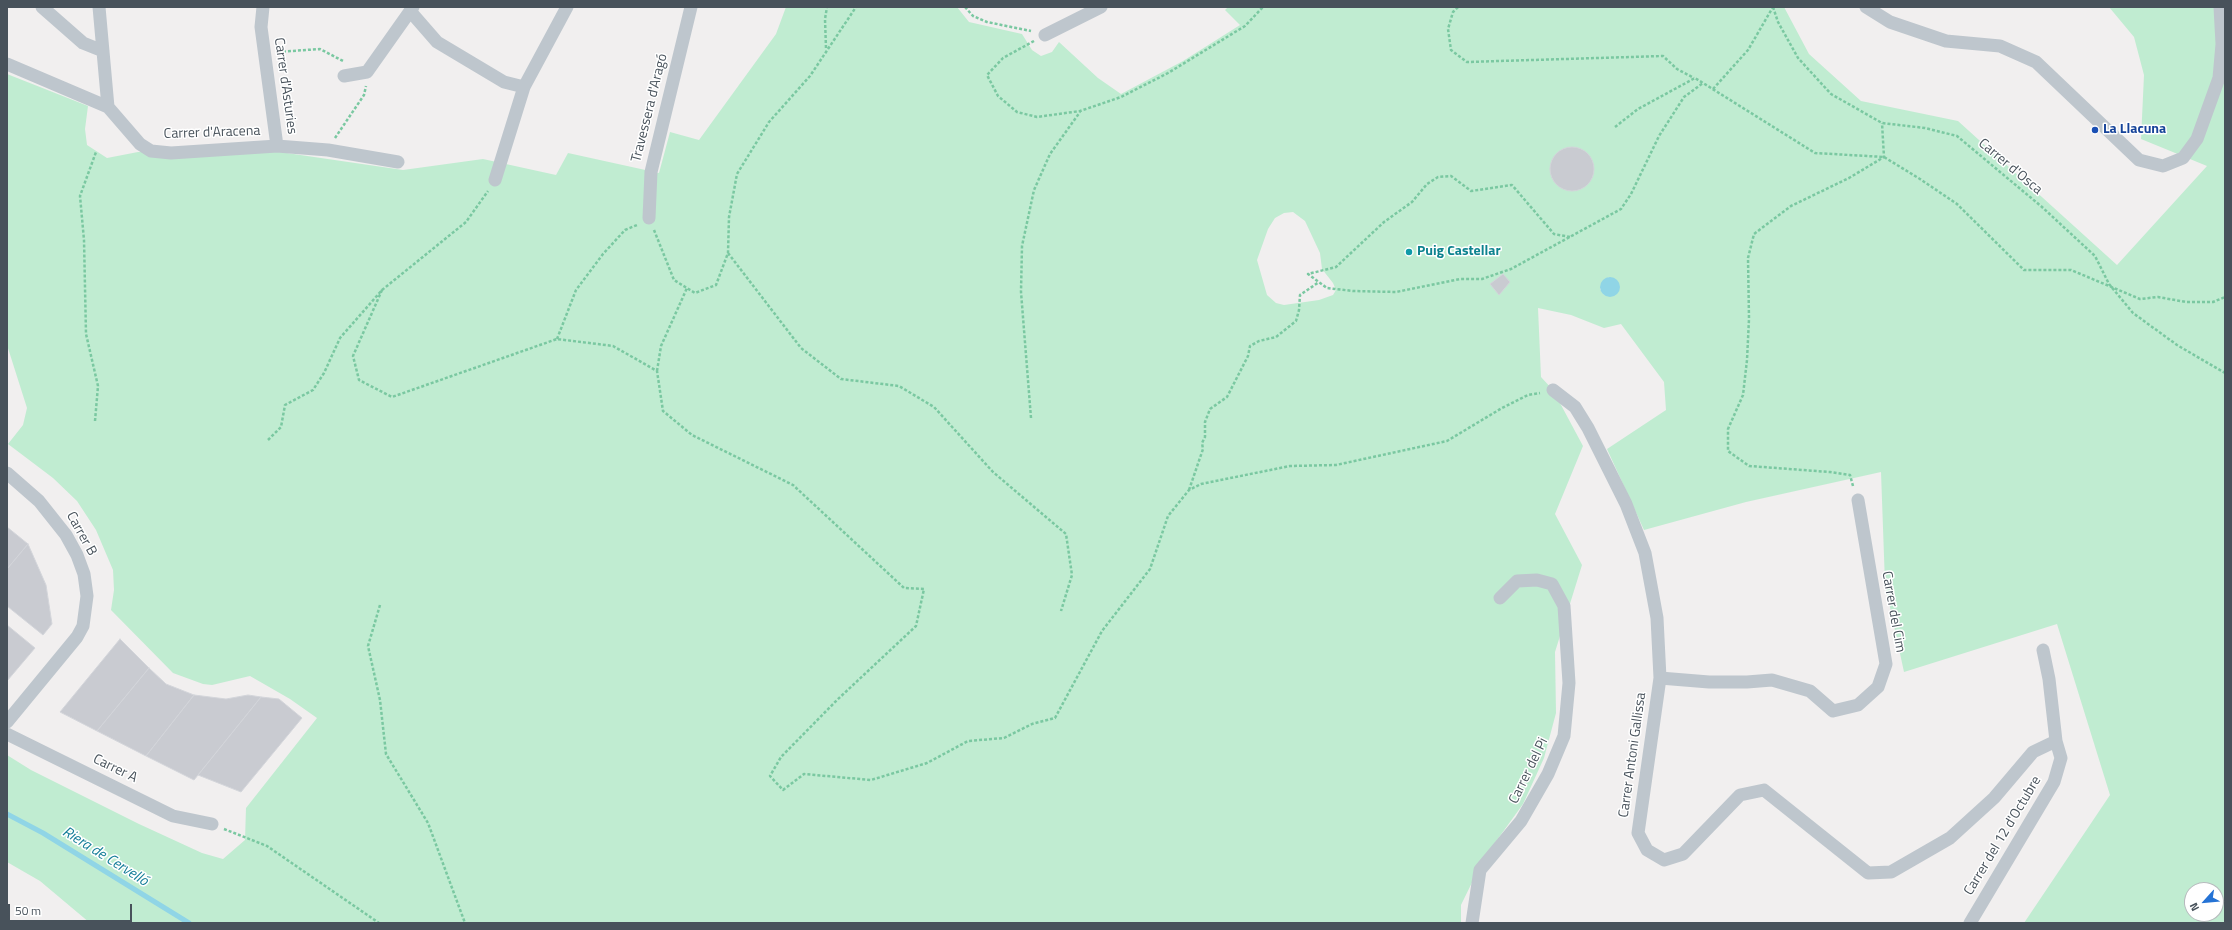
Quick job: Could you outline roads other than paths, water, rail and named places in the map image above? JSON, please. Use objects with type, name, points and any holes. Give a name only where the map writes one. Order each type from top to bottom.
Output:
[{"type":"street","points":[[42,7],[83,43],[103,51]]},
{"type":"street","points":[[100,7],[108,107]]},
{"type":"street","name":"Carrer d'Asturies","points":[[263,7],[261,27],[277,146]]},
{"type":"street","points":[[495,180],[524,87],[567,7]]},
{"type":"street","name":"Travessera d'Aragó","points":[[649,218],[651,172],[691,7]]},
{"type":"street","points":[[1045,35],[1101,7]]},
{"type":"street","points":[[1866,7],[1890,22],[1946,41],[2000,46],[2036,62],[2139,160],[2163,166],[2183,158],[2198,139],[2219,78],[2222,44],[2220,7]]},
{"type":"street","points":[[344,76],[367,72],[412,9],[437,42],[504,82],[524,87]]},
{"type":"street","name":"Carrer d'Aracena","points":[[7,64],[108,107],[140,144],[151,151],[171,153],[277,146],[328,150],[398,162]]},
{"type":"street","name":"Carrer Antoni Gallissa","points":[[1553,390],[1574,407],[1588,428],[1626,504],[1645,553],[1657,618],[1660,678],[1638,833],[1647,850],[1664,860],[1683,854],[1740,795],[1764,790],[1868,873],[1891,872],[1950,838],[1994,798],[2033,752],[2056,741]]},
{"type":"street","name":"Carrer B","points":[[7,473],[39,501],[66,535],[77,555],[84,574],[87,596],[83,626],[77,637],[7,722]]},
{"type":"street","name":"Carrer del Cim","points":[[1660,678],[1709,682],[1747,682],[1772,680],[1810,691],[1833,711],[1858,704],[1878,687],[1886,664],[1858,500]]},
{"type":"street","name":"Carrer del Pi","points":[[1472,923],[1480,870],[1521,821],[1548,774],[1564,736],[1569,683],[1564,606],[1552,584],[1537,580],[1517,581],[1500,598]]},
{"type":"street","name":"Carrer del 12 d'Octubre","points":[[1970,923],[2054,782],[2061,758],[2056,741],[2049,678],[2043,650]]},
{"type":"street","name":"Carrer A","points":[[7,734],[173,816],[212,824]]},
{"type":"water","points":[[1610,277],[1617,280],[1620,287],[1617,294],[1610,297],[1603,294],[1600,287],[1603,280]]},
{"type":"waterway","name":"Riera de Cervelló","points":[[7,814],[43,833],[189,923]]},
{"type":"place","name":"La Llacuna","points":[[2095,130]]},
{"type":"place","name":"Puig Castellar","points":[[1409,252]]}]
